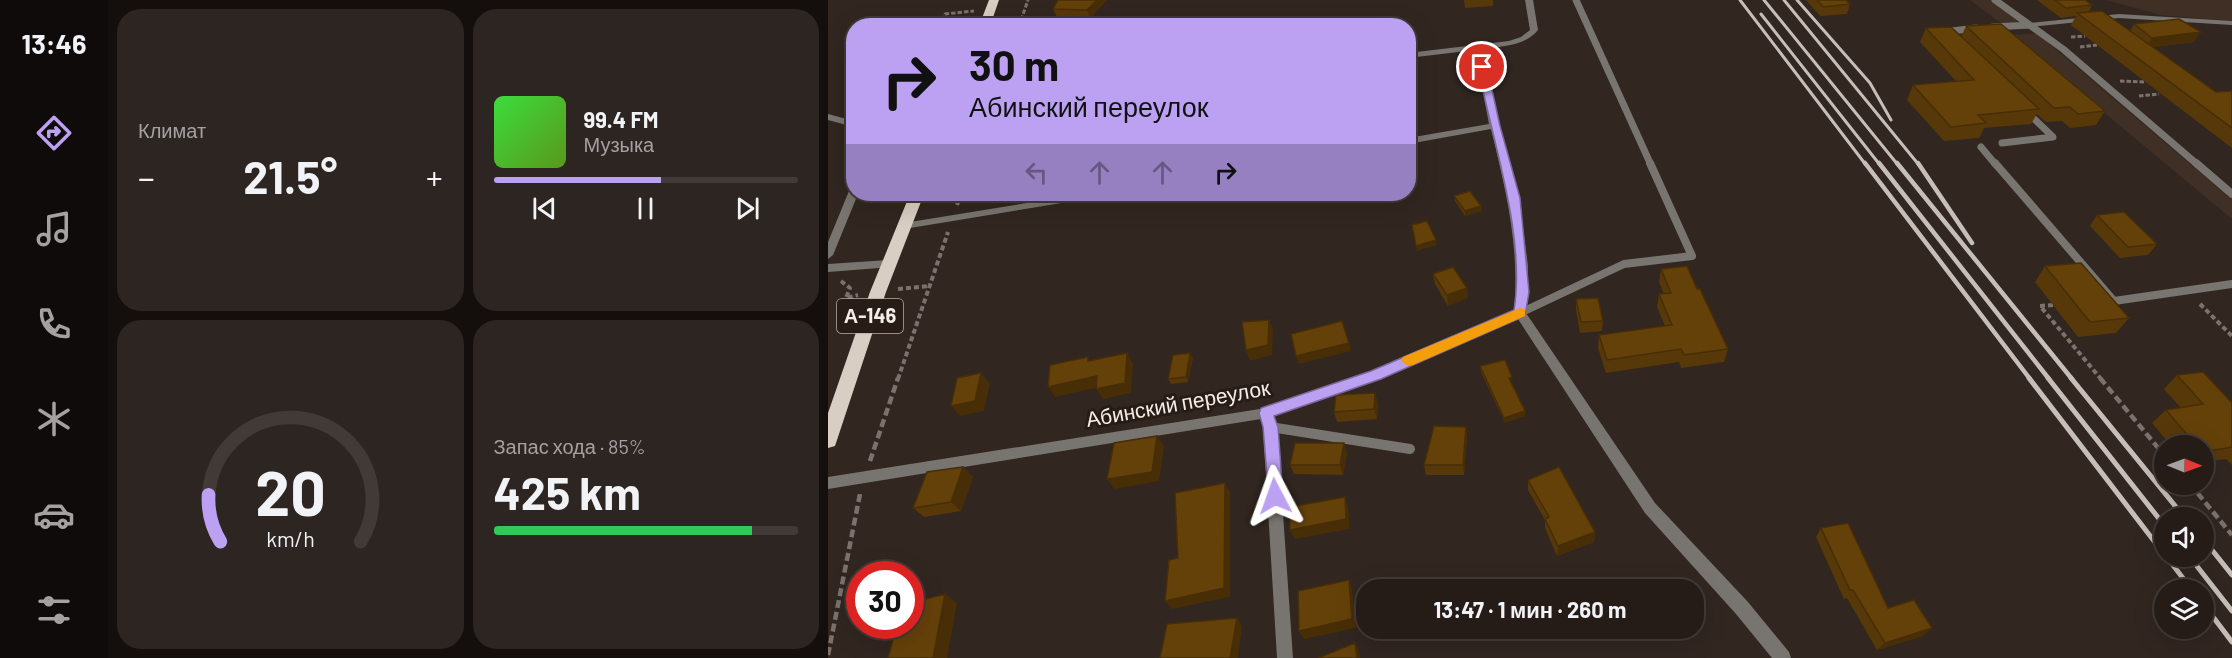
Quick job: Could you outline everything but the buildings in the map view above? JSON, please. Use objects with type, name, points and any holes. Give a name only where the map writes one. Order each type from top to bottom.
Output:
[{"type":"highway","points":[[987,18],[994,0]]},
{"type":"highway","name":"А-146","points":[[828,440],[888,264],[913,201]]},
{"type":"street","points":[[1416,55],[1523,40],[1531,36],[1534,30],[1529,0]]},
{"type":"street","points":[[2029,25],[2098,18],[2153,17],[2232,23]]},
{"type":"street","points":[[1478,47],[1494,126],[1515,198],[1523,292],[1520,313],[1650,508],[1742,608],[1784,658]]},
{"type":"street","points":[[828,117],[846,122]]},
{"type":"street","points":[[1416,140],[1494,126]]},
{"type":"street","points":[[828,255],[850,201]]},
{"type":"street","points":[[904,226],[1056,201]]},
{"type":"street","points":[[828,268],[888,264]]},
{"type":"street","name":"Абинский переулок","points":[[828,483],[864,476],[1268,420],[1520,313]]},
{"type":"street","points":[[1268,420],[1285,658]]},
{"type":"lane","points":[[1520,313],[1623,264],[1692,256],[1576,0]]},
{"type":"lane","points":[[1995,0],[2063,50],[2232,194]]},
{"type":"lane","points":[[2098,18],[2106,24]]},
{"type":"lane","points":[[1952,39],[1943,31],[2029,25]]},
{"type":"lane","points":[[2002,143],[2053,137],[2019,105]]},
{"type":"lane","points":[[1981,147],[2114,300],[2232,284]]},
{"type":"lane","points":[[1268,420],[1410,448]]},
{"type":"path","points":[[1022,18],[1028,0]]},
{"type":"path","points":[[943,18],[945,14],[974,11]]},
{"type":"path","points":[[828,655],[864,476],[959,201]]},
{"type":"path","points":[[2187,290],[2232,336]]},
{"type":"path","points":[[2053,305],[2040,306],[2154,443]]},
{"type":"path","points":[[2199,495],[2232,535]]},
{"type":"shaded area","points":[[1970,0],[1991,0],[2021,22],[2001,23]]},
{"type":"shaded area","points":[[2106,0],[2232,0],[2232,21],[2160,15]]},
{"type":"shaded area","points":[[2037,33],[2232,200],[2232,219],[2011,35]]},
{"type":"railway","points":[[1740,0],[1866,165]]},
{"type":"railway","points":[[1764,0],[1898,165]]},
{"type":"railway","points":[[1784,0],[1919,165]]},
{"type":"railway","points":[[1797,0],[1870,83],[1891,120]]},
{"type":"railway","points":[[1761,14],[1880,165]]},
{"type":"railway","points":[[1865,163],[2030,379]]},
{"type":"railway","points":[[1879,163],[2049,379]]},
{"type":"railway","points":[[1897,163],[2072,379]]},
{"type":"railway","points":[[1918,163],[1972,243]]},
{"type":"railway","points":[[2029,378],[2154,541]]},
{"type":"railway","points":[[2048,378],[2154,512]]},
{"type":"railway","points":[[2071,378],[2176,507]]},
{"type":"railway","points":[[2214,552],[2232,575]]},
{"type":"railway","points":[[2174,567],[2184,579]]},
{"type":"railway","points":[[2198,567],[2232,611]]},
{"type":"railway","points":[[2214,618],[2232,642]]},
{"type":"slow traffic","points":[[1408,361],[1520,313]]},
{"type":"route","points":[[1275,496],[1270,427],[1266,413],[1376,375],[1520,313],[1523,292],[1515,198],[1494,126],[1482,67]]}]
